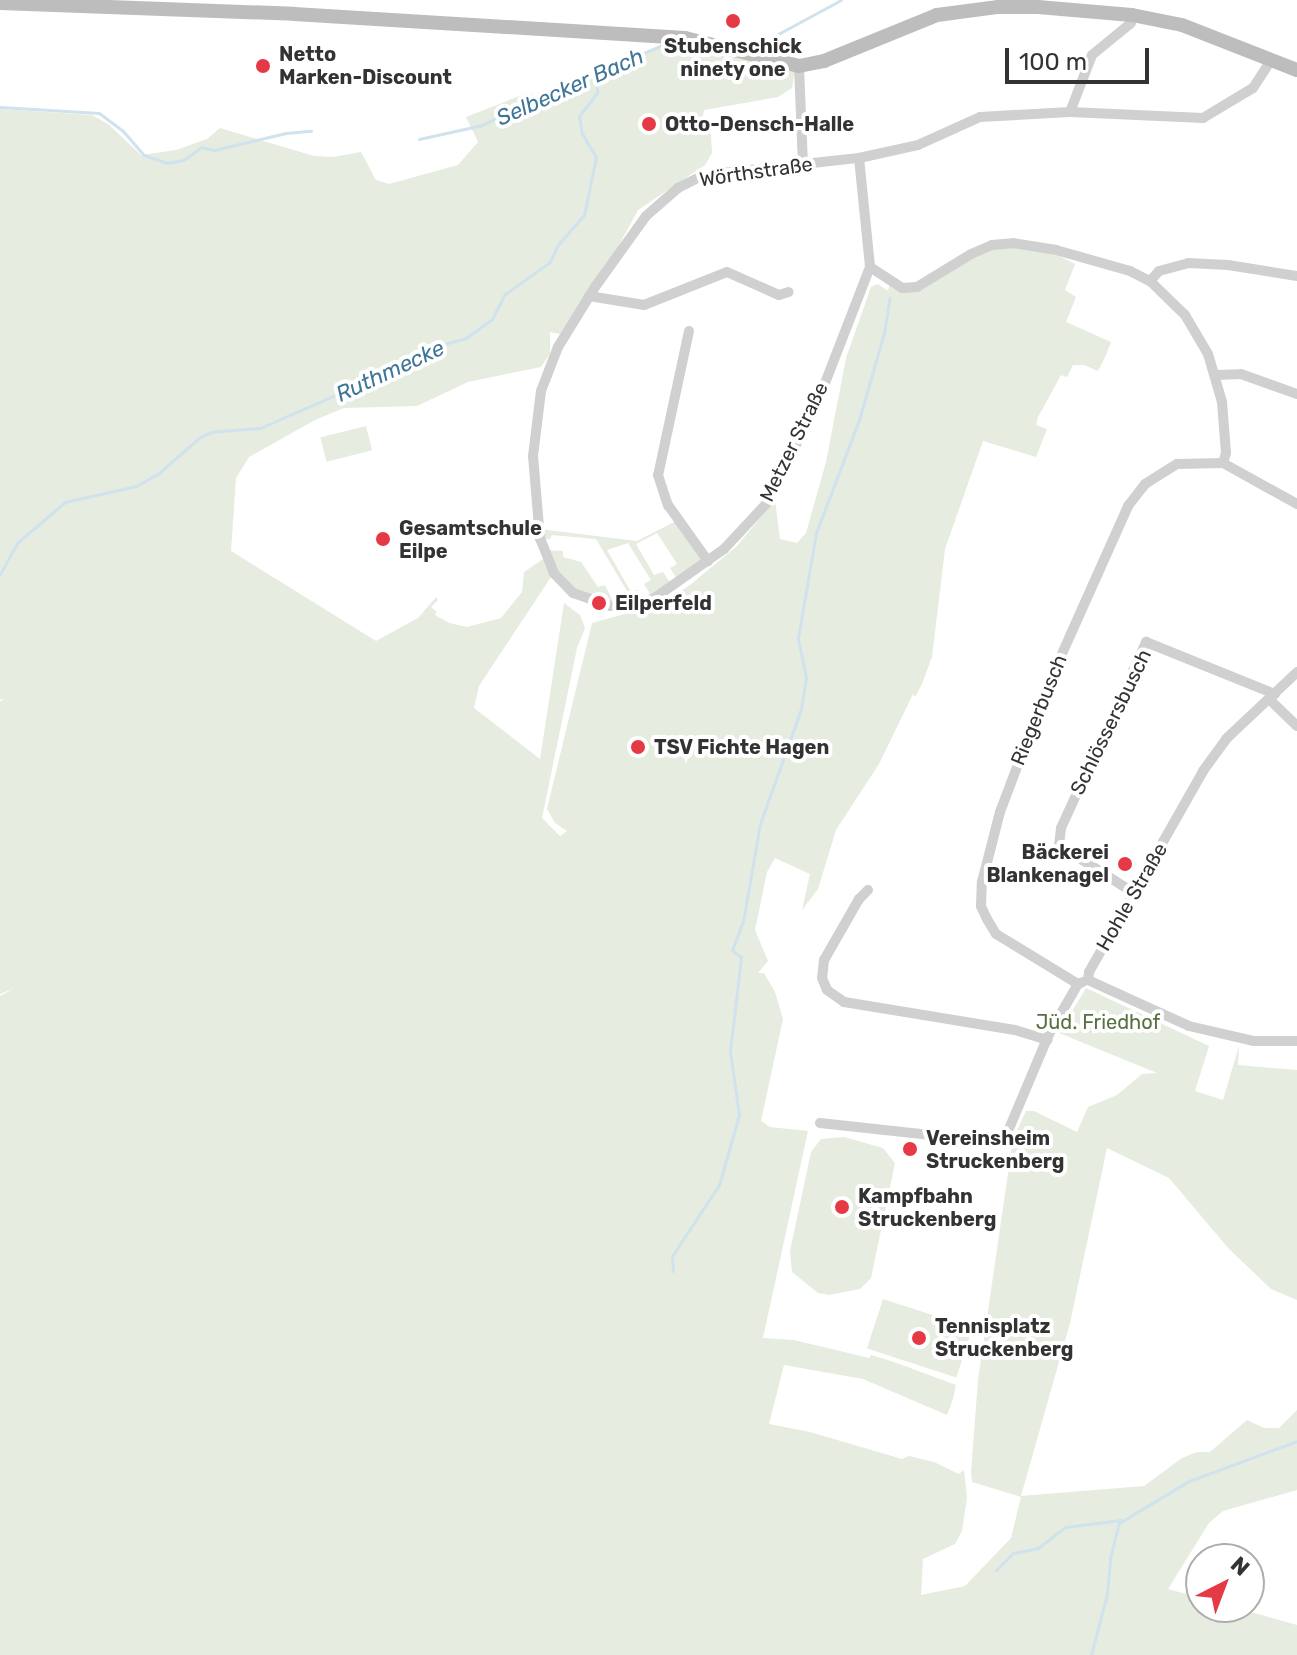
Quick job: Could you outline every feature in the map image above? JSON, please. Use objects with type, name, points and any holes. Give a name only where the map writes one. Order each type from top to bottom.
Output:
[{"type":"main road","points":[[0,3],[307,15],[685,38],[799,66],[824,61],[937,15],[1038,7],[1132,15],[1182,25],[1297,70]]},
{"type":"street","points":[[1070,112],[1092,55],[1131,23],[1132,15]]},
{"type":"street","name":"Wörthstraße","points":[[708,561],[649,601],[621,606],[582,598],[565,587],[550,566],[540,539],[533,456],[541,391],[558,347],[589,296],[646,216],[678,188],[704,175],[859,158],[918,145],[980,117],[1070,112],[1203,118],[1253,88],[1272,59]]},
{"type":"street","points":[[799,66],[803,164]]},
{"type":"street","name":"Metzer Straße","points":[[708,561],[724,549],[766,504],[818,401],[870,267],[859,158]]},
{"type":"street","points":[[870,267],[902,288],[917,287],[971,254],[992,245],[1013,243],[1056,250],[1130,271],[1150,281],[1185,315],[1208,354],[1216,375],[1225,440],[1223,463],[1297,504]]},
{"type":"street","points":[[1150,281],[1171,266],[1188,263],[1228,265],[1297,276]]},
{"type":"street","points":[[589,296],[644,305],[727,272],[779,295],[789,292]]},
{"type":"street","points":[[689,331],[658,475],[668,505],[708,561]]},
{"type":"street","points":[[1216,375],[1241,374],[1297,394]]},
{"type":"street","name":"Riegerbusch","points":[[1223,463],[1177,464],[1145,484],[1128,506],[1054,673],[1000,812],[982,882],[981,906],[996,934],[1083,982],[1189,1026],[1254,1041],[1297,1041]]},
{"type":"street","name":"Schlössersbusch","points":[[1134,893],[1059,845],[1061,828],[1146,642],[1202,662],[1272,696]]},
{"type":"street","name":"Hohle Straße","points":[[820,1123],[1003,1143],[1047,1040],[1216,752],[1297,672]]},
{"type":"street","points":[[1272,696],[1297,726]]},
{"type":"street","points":[[868,890],[859,899],[824,960],[822,978],[827,990],[844,1002],[1015,1030],[1047,1040]]},
{"type":"green space","name":"Jüd. Friedhof","points":[[677,41],[795,69],[792,88],[778,97],[704,110],[703,116],[710,118],[712,153],[705,165],[638,210],[618,247],[560,334],[550,332],[550,354],[541,367],[468,382],[417,406],[344,408],[315,420],[249,457],[236,478],[231,551],[376,641],[418,618],[436,597],[438,600],[431,607],[437,612],[435,615],[449,623],[467,627],[501,618],[522,592],[524,572],[546,557],[543,550],[563,551],[563,557],[581,562],[598,587],[605,585],[615,606],[590,601],[553,574],[479,686],[474,708],[540,759],[564,603],[580,615],[585,628],[577,648],[542,818],[560,836],[567,831],[555,823],[547,809],[592,623],[661,604],[690,585],[737,546],[775,500],[780,539],[797,543],[806,533],[826,462],[846,358],[871,287],[878,284],[888,291],[890,283],[917,287],[992,245],[1056,250],[1052,257],[1055,254],[1075,264],[1065,290],[1076,297],[1066,322],[1111,342],[1106,355],[1098,371],[1084,365],[1073,365],[1067,377],[1061,375],[1038,417],[1036,425],[1047,429],[1036,457],[983,441],[945,549],[932,657],[922,684],[915,697],[913,694],[879,764],[836,830],[818,889],[802,910],[810,874],[775,858],[767,872],[755,930],[768,961],[758,973],[764,973],[775,992],[783,1019],[761,1121],[770,1127],[808,1131],[763,1338],[794,1340],[894,1362],[956,1385],[953,1399],[947,1415],[863,1379],[784,1365],[769,1424],[810,1432],[902,1459],[909,1456],[934,1462],[959,1474],[964,1470],[967,1498],[962,1531],[955,1544],[923,1559],[921,1595],[965,1586],[1011,1538],[1021,1497],[972,1482],[971,1472],[978,1380],[1013,1139],[1026,1111],[1034,1111],[1077,1132],[1088,1107],[1117,1095],[1142,1074],[1157,1073],[1059,1033],[1086,988],[1209,1046],[1195,1091],[1223,1100],[1239,1046],[1238,1065],[1297,1070],[1297,1300],[1271,1289],[1229,1249],[1169,1178],[1107,1148],[1070,1323],[1021,1496],[1144,1486],[1182,1458],[1197,1452],[1210,1452],[1247,1420],[1264,1428],[1279,1428],[1297,1410],[1297,1490],[1223,1511],[1209,1523],[1197,1543],[1185,1543],[1185,1562],[1168,1589],[1185,1594],[1185,1623],[1265,1623],[1265,1616],[1297,1625],[1297,1655],[0,1655],[0,996],[15,988],[0,994],[0,702],[4,698],[0,700],[0,109],[92,115],[108,124],[141,155],[176,150],[207,139],[220,128],[314,156],[333,157],[361,152],[376,180],[389,184],[458,165],[478,142],[466,117],[527,93],[539,96]]},
{"type":"green space","points":[[366,426],[372,450],[326,462],[320,437]]},
{"type":"green space","points":[[678,520],[708,561],[679,582],[670,568],[677,564],[657,533],[636,544],[654,575],[663,572],[673,587],[653,599],[644,584],[651,580],[628,543],[607,550],[631,592],[638,590],[645,602],[626,605],[620,594],[627,591],[596,539],[552,535],[550,539],[540,539],[539,529],[637,541]]},
{"type":"green space","name":"Kampfbahn Struckenberg","points":[[844,1137],[883,1148],[895,1163],[871,1278],[860,1289],[829,1295],[818,1293],[792,1272],[790,1251],[811,1152],[821,1139]]},
{"type":"green space","name":"Tennisplatz Struckenberg","points":[[883,1299],[972,1328],[956,1378],[867,1348]]},
{"type":"waterway","name":"Selbecker Bach","points":[[767,40],[841,0]]},
{"type":"waterway","name":"Selbecker Bach","points":[[419,139],[482,125],[660,46],[721,55]]},
{"type":"waterway","name":"Ruthmecke","points":[[0,574],[17,543],[65,502],[136,486],[159,473],[200,437],[211,432],[260,428],[372,379],[382,378],[426,349],[466,338],[492,319],[505,294],[550,262],[557,246],[584,215],[596,157],[582,134],[579,116],[597,93],[597,74]]},
{"type":"waterway","name":"Selbecker Bach","points":[[0,107],[99,113],[123,131],[144,155],[167,163],[184,160],[201,147],[214,150],[286,133],[311,131]]},
{"type":"waterway","points":[[673,1271],[672,1256],[719,1185],[739,1115],[730,1051],[741,957],[732,950],[743,922],[760,824],[801,709],[806,677],[798,638],[816,533],[859,420],[884,333],[890,297]]},
{"type":"waterway","points":[[1091,1655],[1107,1594],[1110,1558],[1119,1523],[1189,1481],[1297,1441]]},
{"type":"waterway","points":[[996,1570],[1013,1553],[1038,1548],[1065,1527],[1121,1520]]},
{"type":"place","name":"Stubenschick ninety one","points":[[733,21]]},
{"type":"place","name":"Netto Marken-Discount","points":[[263,66]]},
{"type":"place","name":"Otto-Densch-Halle","points":[[649,124]]},
{"type":"place","name":"Gesamtschule Eilpe","points":[[383,539]]},
{"type":"place","name":"Eilperfeld","points":[[599,603]]},
{"type":"place","name":"TSV Fichte Hagen","points":[[638,747]]},
{"type":"place","name":"Bäckerei Blankenagel","points":[[1125,864]]},
{"type":"place","name":"Vereinsheim Struckenberg","points":[[910,1149]]},
{"type":"place","name":"Kampfbahn Struckenberg","points":[[842,1207]]},
{"type":"place","name":"Tennisplatz Struckenberg","points":[[919,1338]]}]
